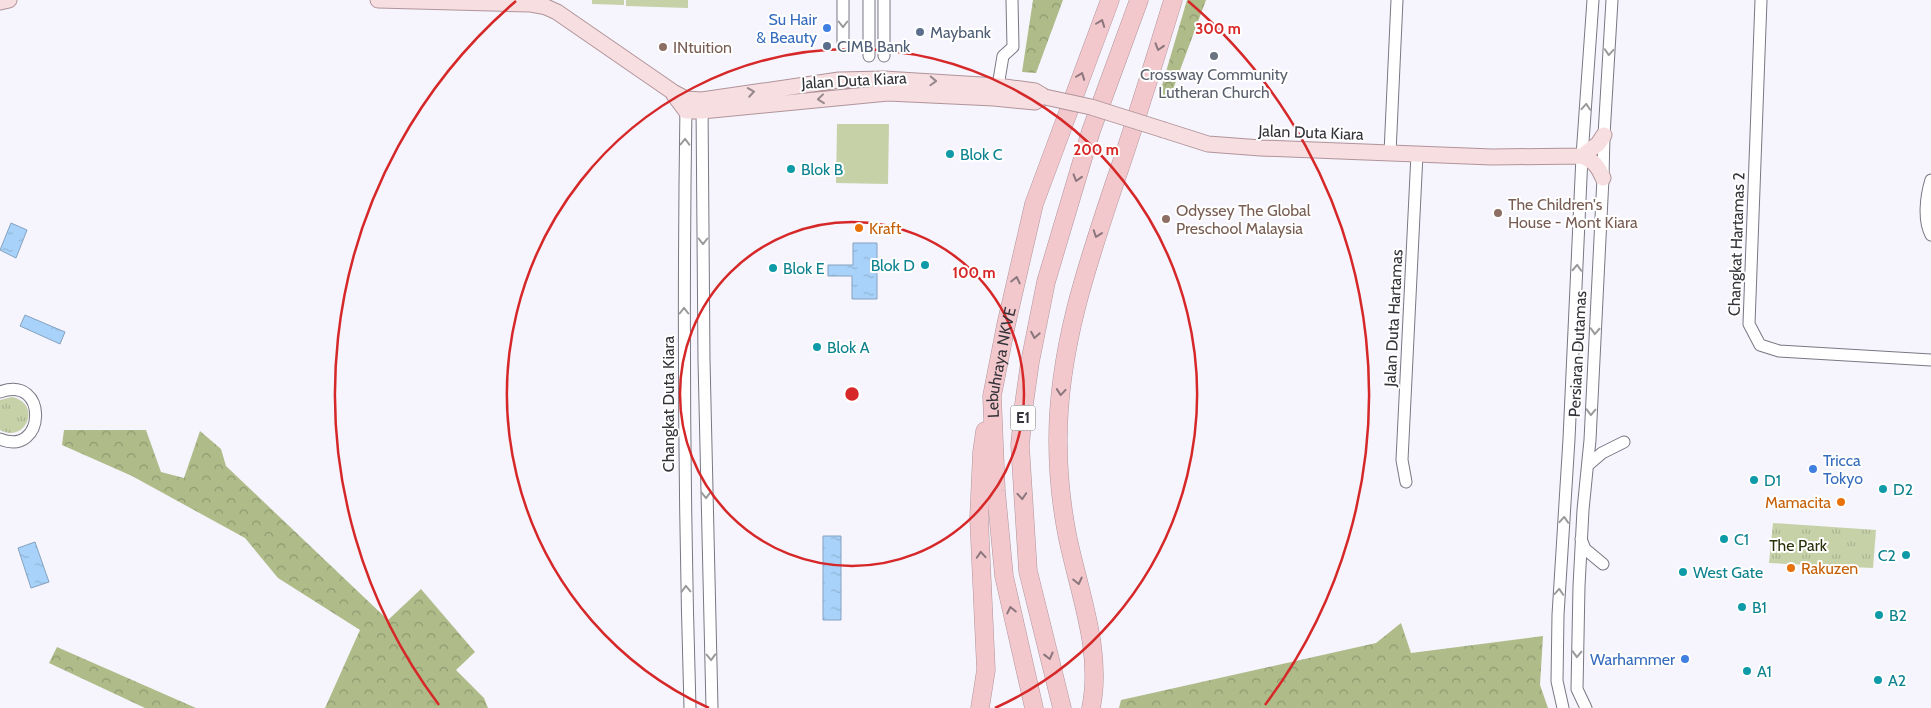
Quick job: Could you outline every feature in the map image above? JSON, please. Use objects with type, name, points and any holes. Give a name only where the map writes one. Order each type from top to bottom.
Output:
[{"type":"highway","name":"Lebuhraya NKVE","points":[[1034,708],[1004,576],[996,491],[992,396],[1034,204],[1110,0]]},
{"type":"highway","name":"Lebuhraya NKVE","points":[[1062,708],[1028,572],[1020,445],[1030,362],[1046,282],[1091,131],[1139,0]]},
{"type":"highway","points":[[1091,708],[1094,665],[1088,628],[1067,533],[1060,486],[1058,439],[1062,383],[1069,332],[1083,277],[1145,94],[1173,0]]},
{"type":"highway","points":[[980,708],[986,670],[979,518],[982,452],[992,396]]},
{"type":"main road","points":[[0,2],[9,0]]},
{"type":"main road","name":"Jalan Duta Kiara","points":[[378,0],[530,4],[546,7],[557,12],[672,92],[686,105],[702,105],[839,80],[878,87],[1035,102],[1045,97]]},
{"type":"main road","name":"Jalan Duta Kiara","points":[[878,87],[998,86],[1035,91],[1045,97],[1091,107],[1208,144],[1391,148],[1417,154],[1492,157],[1582,156]]},
{"type":"main road","points":[[1582,156],[1598,144],[1604,135]]},
{"type":"main road","points":[[1582,156],[1593,160],[1603,178]]},
{"type":"street","points":[[843,0],[843,47]]},
{"type":"street","points":[[869,0],[869,56]]},
{"type":"street","points":[[884,0],[884,56]]},
{"type":"street","points":[[998,86],[1003,56],[1013,46],[1012,0]]},
{"type":"street","points":[[1391,148],[1397,0]]},
{"type":"street","name":"Persiaran Dutamas","points":[[1563,708],[1557,681],[1558,615],[1569,439],[1582,156],[1593,0]]},
{"type":"street","name":"Persiaran Dutamas","points":[[1586,708],[1577,689],[1576,672],[1581,539],[1588,466],[1612,0]]},
{"type":"street","name":"Changkat Hartamas 2","points":[[1761,0],[1749,324],[1760,345],[1779,351],[1931,360]]},
{"type":"street","name":"Changkat Duta Kiara","points":[[686,105],[685,511],[690,708]]},
{"type":"street","points":[[702,105],[704,360],[712,708]]},
{"type":"street","name":"Jalan Duta Hartamas","points":[[1406,482],[1402,460],[1417,154]]},
{"type":"street","points":[[1931,180],[1926,211],[1928,229],[1931,235]]},
{"type":"street","points":[[0,392],[14,389],[25,393],[32,400],[37,416],[32,432],[25,438],[8,442],[0,439]]},
{"type":"street","points":[[1588,466],[1602,453],[1624,442]]},
{"type":"street","points":[[1581,539],[1585,549],[1603,564]]},
{"type":"green space","points":[[592,0],[624,0],[624,5],[592,4]]},
{"type":"green space","points":[[626,0],[688,0],[688,8],[626,6]]},
{"type":"green space","points":[[1033,0],[1063,0],[1036,73],[1022,72]]},
{"type":"green space","points":[[1187,0],[1206,0],[1169,100],[1158,99]]},
{"type":"green space","points":[[837,124],[889,124],[888,184],[836,183]]},
{"type":"green space","points":[[12,397],[21,401],[27,407],[29,414],[24,427],[17,432],[9,433],[0,430],[0,400]]},
{"type":"green space","points":[[64,430],[146,430],[161,472],[184,478],[200,431],[221,449],[226,466],[388,620],[421,589],[475,652],[456,670],[484,698],[488,708],[325,708],[360,630],[278,578],[245,538],[132,476],[62,445]]},
{"type":"green space","name":"The Park","points":[[1773,523],[1876,530],[1873,568],[1769,563]]},
{"type":"green space","points":[[1401,623],[1411,653],[1543,636],[1540,685],[1548,708],[1119,708],[1121,700],[1376,643]]},
{"type":"green space","points":[[57,647],[196,708],[145,708],[49,663]]},
{"type":"water","points":[[11,223],[27,230],[16,258],[0,250]]},
{"type":"water","points":[[853,243],[877,243],[877,299],[852,299],[852,276],[828,276],[828,265],[853,265]]},
{"type":"water","points":[[25,315],[65,332],[60,344],[20,326]]},
{"type":"water","points":[[823,536],[841,536],[841,620],[823,620]]},
{"type":"water","points":[[35,542],[49,582],[31,588],[18,548]]},
{"type":"place","name":"Su Hair & Beauty","points":[[827,28]]},
{"type":"place","name":"Maybank","points":[[920,32]]},
{"type":"place","name":"CIMB Bank","points":[[827,46]]},
{"type":"place","name":"INtuition","points":[[663,47]]},
{"type":"place","name":"Crossway Community Lutheran Church","points":[[1214,56]]},
{"type":"place","name":"Blok C","points":[[950,154]]},
{"type":"place","name":"Blok B","points":[[791,169]]},
{"type":"place","name":"The Children's House - Mont Kiara","points":[[1498,213]]},
{"type":"place","name":"Odyssey The Global Preschool Malaysia","points":[[1166,219]]},
{"type":"place","name":"Kraft","points":[[859,228]]},
{"type":"place","name":"Blok D","points":[[925,265]]},
{"type":"place","name":"Blok E","points":[[773,268]]},
{"type":"place","name":"Blok A","points":[[817,347]]},
{"type":"place","name":"Tricca Tokyo","points":[[1813,469]]},
{"type":"place","name":"D1","points":[[1754,480]]},
{"type":"place","name":"D2","points":[[1883,489]]},
{"type":"place","name":"Mamacita","points":[[1841,502]]},
{"type":"place","name":"C1","points":[[1724,539]]},
{"type":"place","name":"C2","points":[[1906,555]]},
{"type":"place","name":"Rakuzen","points":[[1791,568]]},
{"type":"place","name":"West Gate","points":[[1683,572]]},
{"type":"place","name":"B1","points":[[1742,607]]},
{"type":"place","name":"B2","points":[[1879,615]]},
{"type":"place","name":"Warhammer","points":[[1685,659]]},
{"type":"place","name":"A1","points":[[1747,671]]},
{"type":"place","name":"A2","points":[[1878,680]]}]
